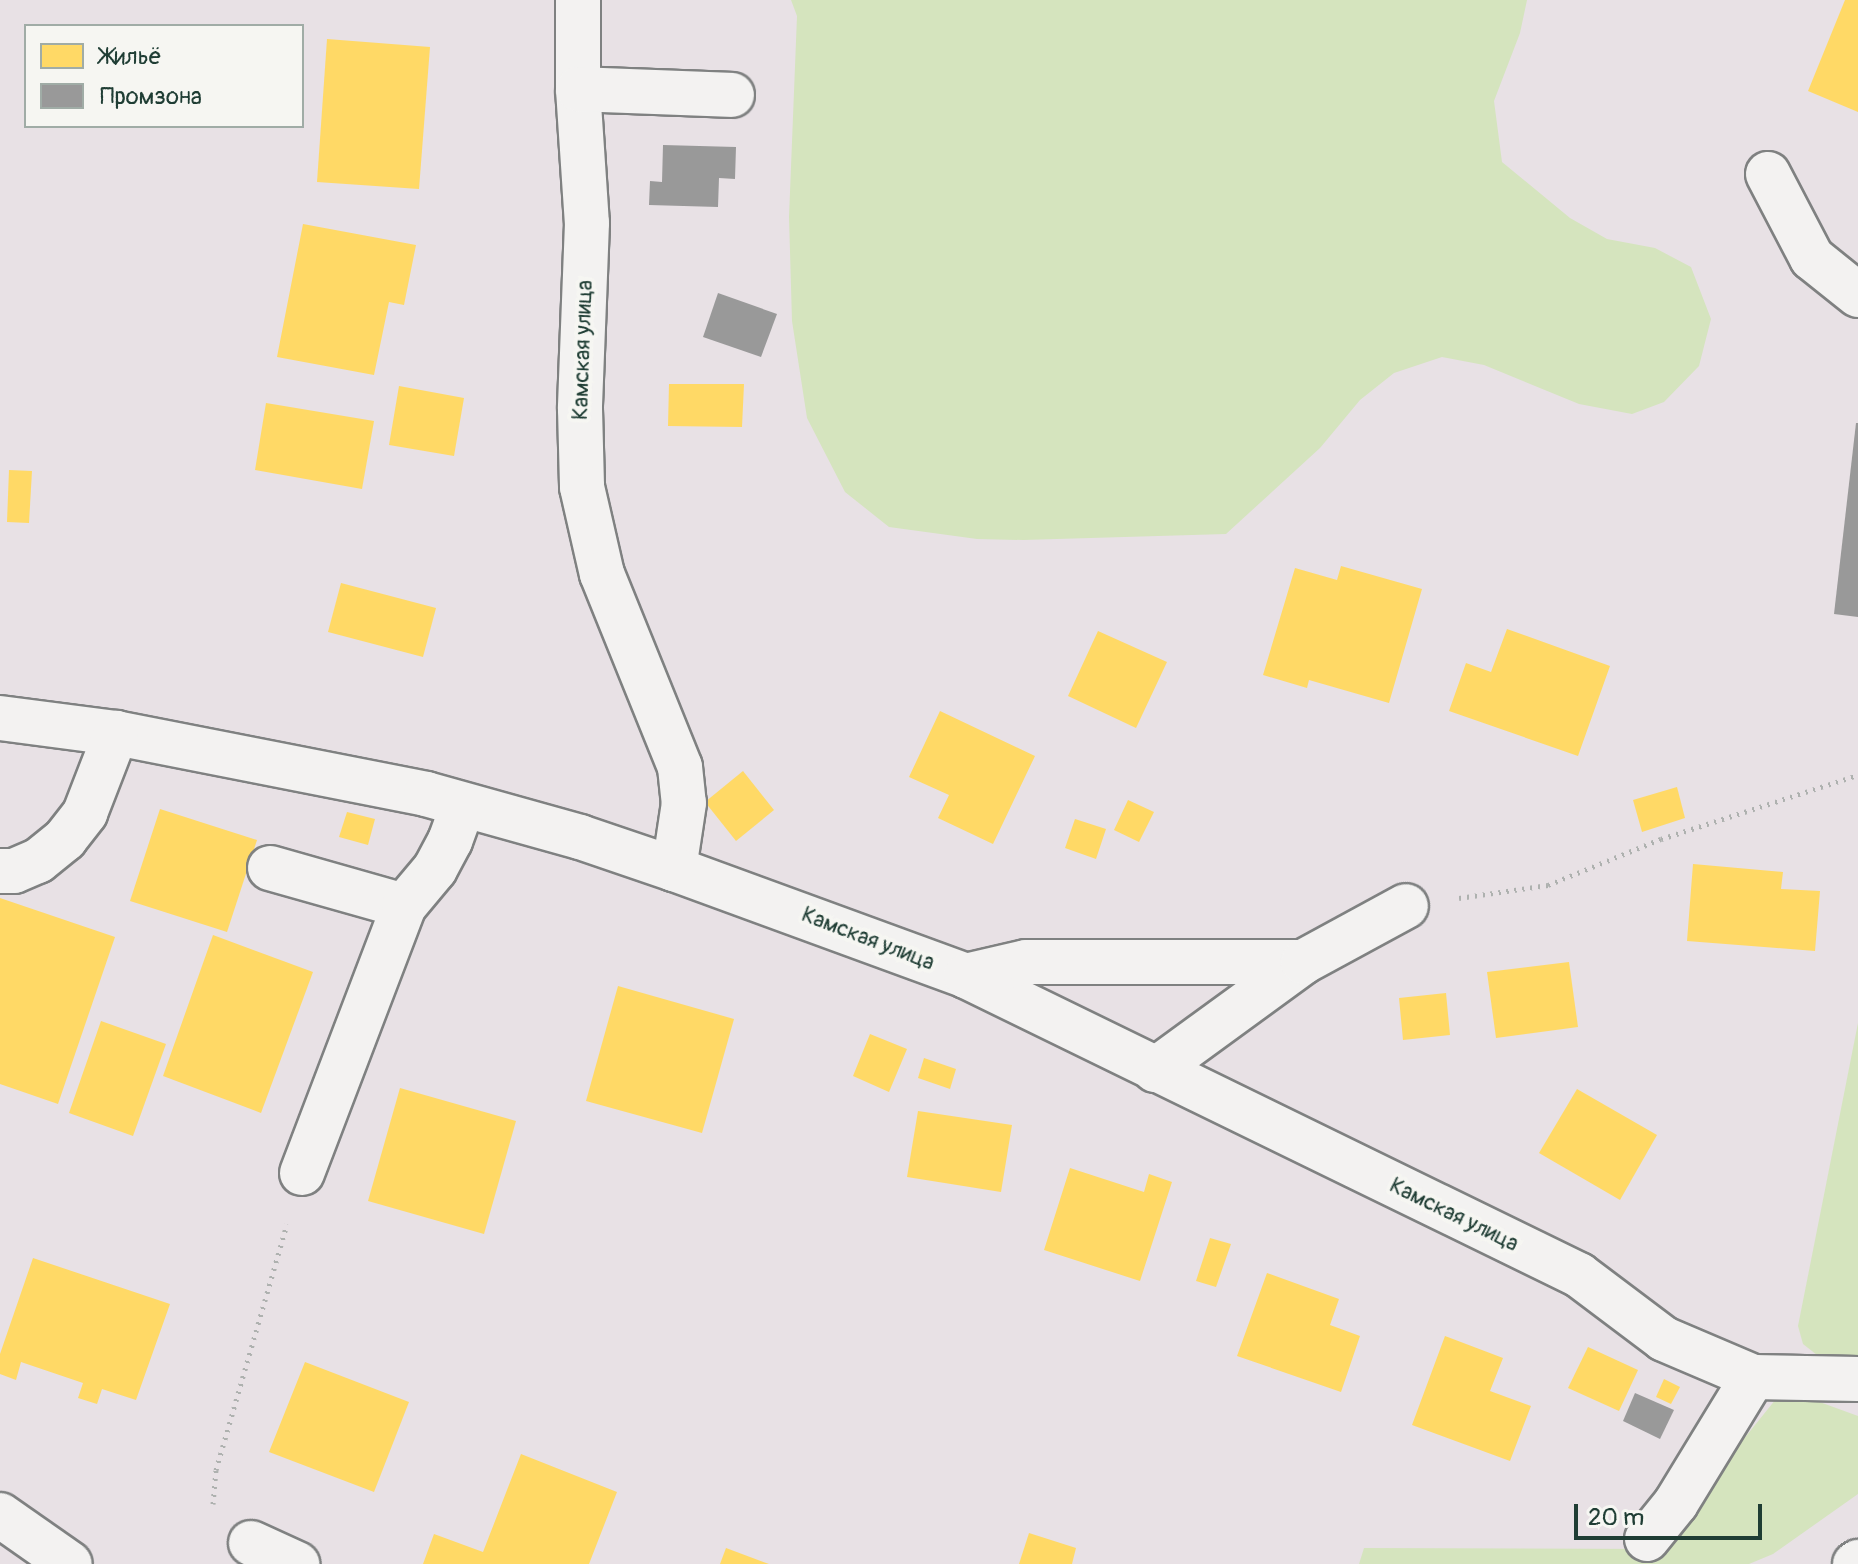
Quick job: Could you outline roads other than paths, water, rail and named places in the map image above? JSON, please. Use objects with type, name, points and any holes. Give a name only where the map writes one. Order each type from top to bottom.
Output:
[{"type":"lane","name":"Камская улица","points":[[578,0],[578,89],[587,223],[580,409],[582,487],[602,574],[680,767],[684,803],[674,869],[966,976],[1579,1275],[1664,1339],[1753,1377],[1858,1379]]},
{"type":"lane","points":[[578,89],[732,95]]},
{"type":"lane","points":[[1768,174],[1812,258],[1858,295]]},
{"type":"lane","points":[[0,718],[116,733],[235,755],[463,805],[580,837],[674,869]]},
{"type":"lane","points":[[0,871],[14,871],[38,861],[65,839],[85,813],[116,733]]},
{"type":"lane","points":[[302,1173],[404,906],[435,869],[463,805]]},
{"type":"lane","points":[[270,868],[404,906]]},
{"type":"lane","points":[[1155,1070],[1303,962],[1406,906]]},
{"type":"lane","points":[[966,976],[1026,962],[1303,962]]},
{"type":"lane","points":[[1647,1539],[1676,1503],[1753,1377]]},
{"type":"lane","points":[[0,1515],[70,1564]]},
{"type":"lane","points":[[251,1543],[297,1564]]}]
